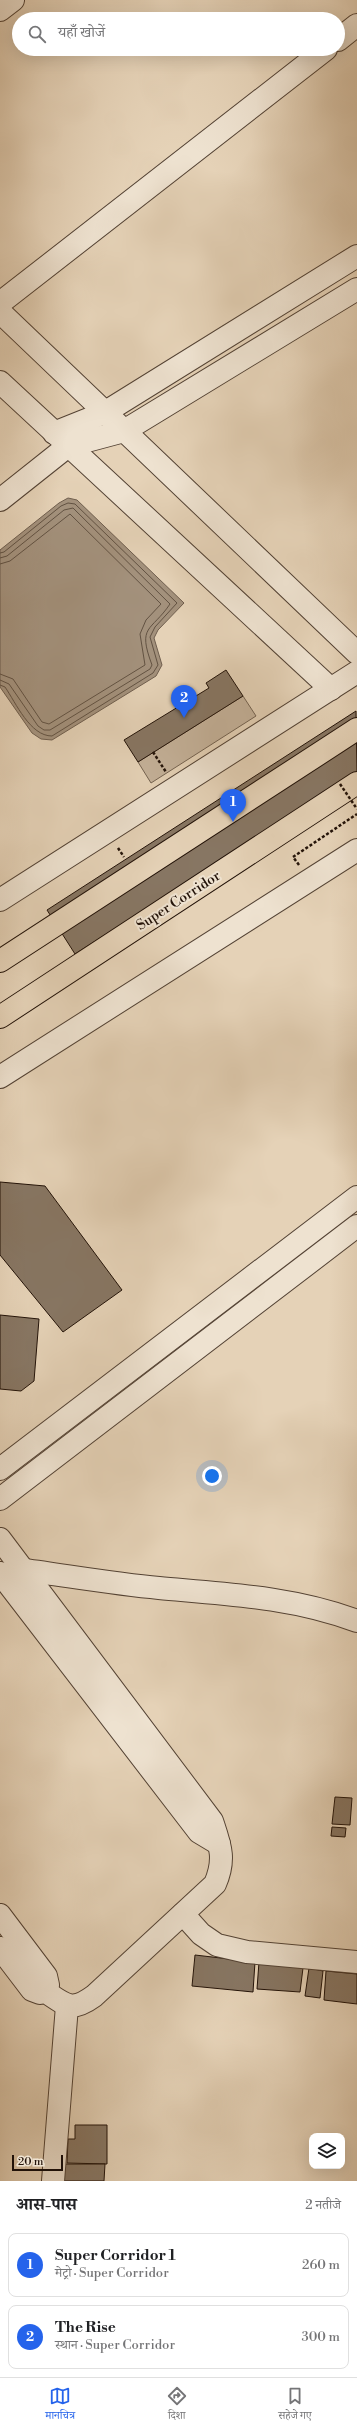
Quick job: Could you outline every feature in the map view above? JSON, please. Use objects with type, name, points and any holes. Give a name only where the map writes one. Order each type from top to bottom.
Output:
[{"type":"main road","points":[[0,961],[357,729]]},
{"type":"main road","name":"Super Corridor","points":[[0,1017],[349,784]]},
{"type":"street","points":[[0,10],[13,0]]},
{"type":"street","points":[[345,34],[357,25]]},
{"type":"street","points":[[0,303],[317,56]]},
{"type":"street","points":[[0,500],[61,439],[357,256]]},
{"type":"street","points":[[61,439],[124,431],[357,289]]},
{"type":"street","points":[[0,312],[104,413],[357,653]]},
{"type":"street","points":[[0,382],[331,688]]},
{"type":"street","points":[[0,900],[176,788],[280,711],[331,688],[357,672]]},
{"type":"street","points":[[0,1077],[357,850]]},
{"type":"street","points":[[0,1469],[357,1197]]},
{"type":"street","points":[[0,1500],[357,1226]]},
{"type":"street","points":[[0,1539],[212,1821],[222,1857],[221,1870],[215,1884],[94,1996],[81,2005],[67,2006],[46,1992],[40,1993],[32,1990],[0,1948]]},
{"type":"street","points":[[24,1570],[158,1588],[269,1599],[338,1614],[357,1621]]},
{"type":"street","points":[[0,1573],[199,1832],[219,1844]]},
{"type":"street","points":[[183,1914],[201,1934],[217,1945],[247,1952],[357,1962]]},
{"type":"street","points":[[0,1915],[46,1976],[48,1985],[46,1992]]},
{"type":"street","points":[[53,2181],[67,2006]]},
{"type":"path","points":[[153,752],[176,788]]},
{"type":"path","points":[[349,784],[357,809]]},
{"type":"path","points":[[294,857],[357,814]]},
{"type":"path","points":[[120,843],[116,846],[125,859]]},
{"type":"shaded area","points":[[243,696],[256,716],[151,783],[138,762]]},
{"type":"water","points":[[68,498],[77,500],[184,603],[158,630],[154,638],[162,665],[156,676],[52,740],[41,739],[32,733],[0,687],[0,550],[59,503]]},
{"type":"building","points":[[226,670],[243,696],[138,762],[124,740],[209,688],[206,683]]},
{"type":"building","points":[[356,711],[357,774],[75,954],[47,910]]},
{"type":"building","points":[[0,1182],[45,1186],[122,1290],[63,1332],[0,1255]]},
{"type":"building","points":[[0,1315],[39,1319],[34,1381],[21,1391],[0,1389]]},
{"type":"building","points":[[335,1797],[352,1798],[350,1825],[332,1824]]},
{"type":"building","points":[[332,1827],[346,1828],[345,1837],[331,1836]]},
{"type":"building","points":[[195,1955],[255,1962],[253,1992],[192,1986]]},
{"type":"building","points":[[259,1962],[303,1968],[300,1992],[257,1989]]},
{"type":"building","points":[[309,1968],[323,1971],[320,1998],[305,1996]]},
{"type":"building","points":[[326,1971],[357,1974],[357,2004],[324,2000]]},
{"type":"building","points":[[75,2125],[107,2125],[107,2164],[67,2163],[68,2139],[75,2139]]},
{"type":"building","points":[[64,2164],[105,2164],[104,2181],[64,2181]]},
{"type":"place","name":"The Rise","points":[[184,718]]},
{"type":"place","name":"Super Corridor 1","points":[[233,822]]}]
